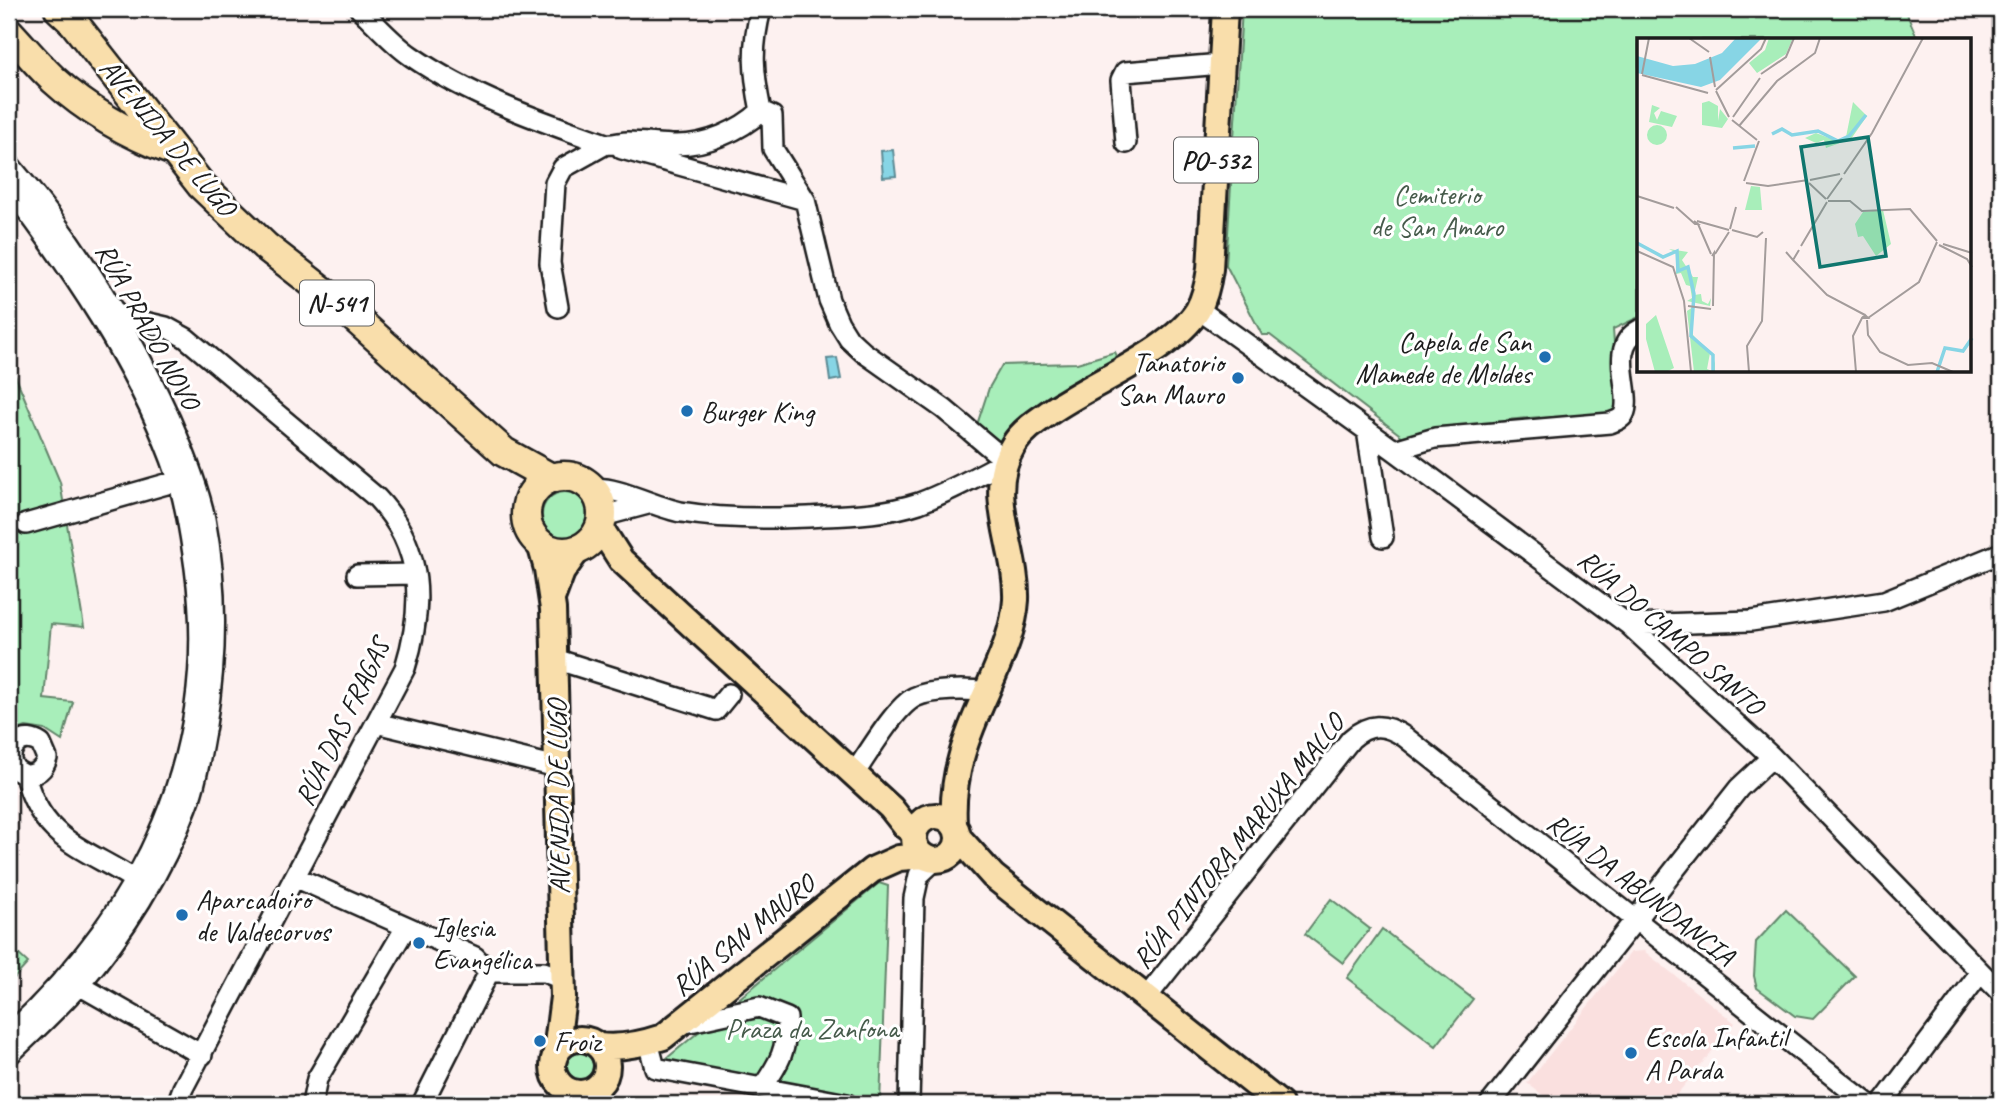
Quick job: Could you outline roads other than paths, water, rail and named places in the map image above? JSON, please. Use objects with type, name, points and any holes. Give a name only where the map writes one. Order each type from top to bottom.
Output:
[{"type":"highway","name":"AVENIDA DE LUGO","points":[[60,9],[74,23],[201,185],[265,246],[337,302],[504,452],[551,478]]},
{"type":"highway","points":[[9,32],[54,80],[90,109],[115,125],[174,151]]},
{"type":"highway","name":"AVENIDA DE LUGO","points":[[504,452],[530,497]]},
{"type":"highway","name":"N-541","points":[[551,478],[575,477],[594,489]]},
{"type":"highway","points":[[530,497],[536,488],[551,478]]},
{"type":"highway","points":[[540,544],[557,552],[592,535],[599,498],[594,489]]},
{"type":"highway","name":"N-541","points":[[530,497],[526,517],[528,528],[540,544]]},
{"type":"main road","name":"PO-532","points":[[925,841],[931,803],[967,738],[1011,630],[1016,601],[1001,493],[1006,461],[1015,442],[1027,428],[1065,402],[1169,341],[1198,309],[1207,289],[1226,9]]},
{"type":"main road","points":[[592,535],[891,808],[905,827],[925,841],[993,876],[1280,1104]]},
{"type":"main road","name":"AVENIDA DE LUGO","points":[[552,597],[562,572],[592,535]]},
{"type":"main road","name":"AVENIDA DE LUGO","points":[[540,544],[552,597],[555,659],[563,988],[556,1052]]},
{"type":"main road","name":"PO-532","points":[[957,831],[953,788],[967,738]]},
{"type":"main road","points":[[925,841],[941,816],[957,831],[993,876]]},
{"type":"main road","points":[[925,841],[954,852],[957,831]]},
{"type":"main road","name":"RÚA SAN MAURO","points":[[591,1042],[623,1047],[663,1037],[872,870],[886,851],[899,843],[925,841]]},
{"type":"main road","name":"AVENIDA DE LUGO","points":[[563,988],[572,1025],[591,1042]]},
{"type":"main road","points":[[567,1042],[591,1042],[606,1059],[606,1073],[597,1087],[590,1092],[562,1095],[552,1070],[556,1052],[567,1042]]},
{"type":"main road","name":"RÚA SAN MAURO","points":[[606,1073],[648,1042]]},
{"type":"street","points":[[360,9],[409,55],[452,81],[490,99],[624,151],[805,200]]},
{"type":"street","points":[[761,9],[754,40],[754,81],[761,111]]},
{"type":"street","points":[[1126,143],[1122,80],[1125,72],[1222,64]]},
{"type":"street","points":[[558,307],[550,263],[555,183],[564,168],[611,144],[624,142],[679,146],[713,139],[749,122],[761,111]]},
{"type":"street","points":[[594,489],[603,487],[649,504],[681,512],[765,519],[866,514],[917,503],[961,485],[1006,461],[944,409],[863,352],[849,338],[829,300],[805,200],[773,149],[772,116],[761,111]]},
{"type":"street","name":"RÚA PRADO NOVO","points":[[9,164],[71,246],[114,315],[148,373],[186,455],[205,518],[215,609],[211,696],[202,747],[188,806],[166,854],[113,943],[79,985],[9,1055]]},
{"type":"street","name":"RÚA PRADO NOVO","points":[[9,187],[58,253],[123,358],[171,461],[189,527],[200,611],[197,694],[188,742],[170,806],[152,848],[103,933],[68,975],[9,1035]]},
{"type":"street","name":"RÚA DO CAMPO SANTO","points":[[1198,309],[1367,430],[1629,625],[1772,757],[2001,993]]},
{"type":"street","name":"RÚA DAS FRAGAS","points":[[114,315],[166,327],[186,338],[377,498],[389,511],[405,541],[415,574],[418,612],[405,668],[177,1104]]},
{"type":"street","points":[[1394,450],[1435,438],[1610,423],[1619,420],[1626,405],[1622,363],[1629,338],[1637,332]]},
{"type":"street","points":[[1367,430],[1383,537]]},
{"type":"street","points":[[26,524],[177,481]]},
{"type":"street","points":[[592,535],[649,504]]},
{"type":"street","points":[[1629,625],[1751,621],[1884,601],[2001,553]]},
{"type":"street","points":[[357,575],[415,574]]},
{"type":"street","points":[[555,659],[716,710],[729,694]]},
{"type":"street","points":[[854,774],[900,708],[916,697],[964,689],[986,692]]},
{"type":"street","points":[[376,723],[556,767]]},
{"type":"street","name":"RÚA DA ABUNDANCIA","points":[[1377,725],[1387,727],[1405,737],[1868,1104]]},
{"type":"street","name":"RÚA PINTORA MARUXA MALLO","points":[[1146,998],[1351,739],[1368,727],[1377,725]]},
{"type":"street","points":[[1490,1104],[1739,788],[1772,757]]},
{"type":"street","points":[[25,775],[37,810],[58,835],[135,880]]},
{"type":"street","points":[[909,1104],[914,898],[925,841]]},
{"type":"street","points":[[295,877],[475,957],[489,972],[544,972],[563,988]]},
{"type":"street","points":[[312,1104],[317,1079],[406,927]]},
{"type":"street","points":[[422,1104],[489,972]]},
{"type":"street","points":[[1882,1104],[1980,973]]},
{"type":"street","points":[[79,985],[201,1055]]},
{"type":"street","points":[[680,1024],[759,1007],[787,1018],[787,1041],[777,1066],[762,1088]]},
{"type":"street","points":[[648,1042],[655,1068],[762,1088],[787,1099],[847,1104]]},
{"type":"water","points":[[893,150],[896,176],[883,177],[881,151]]},
{"type":"water","points":[[837,358],[841,379],[830,381],[827,359]]},
{"type":"place","name":"Capela de San Mamede de Moldes","points":[[1545,357]]},
{"type":"place","name":"Tanatorio San Mauro","points":[[1238,378]]},
{"type":"place","name":"Burger King","points":[[687,411]]},
{"type":"place","name":"Aparcadoiro de Valdecorvos","points":[[182,915]]},
{"type":"place","name":"Iglesia Evangélica","points":[[419,943]]},
{"type":"place","name":"Froiz","points":[[540,1041]]},
{"type":"place","name":"Escola Infantil A Parda","points":[[1631,1053]]},
{"type":"park label","name":"Cemiterio de San Amaro","points":[[1437,210]]},
{"type":"park label","name":"Praza da Zanfona","points":[[812,1028]]}]
